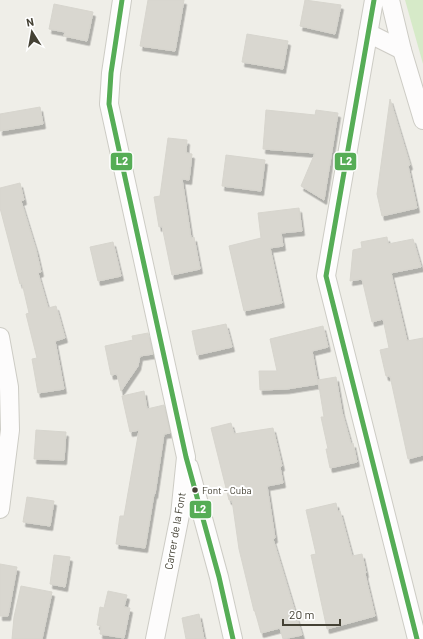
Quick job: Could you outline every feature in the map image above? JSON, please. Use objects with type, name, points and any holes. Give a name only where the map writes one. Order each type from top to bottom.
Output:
[{"type":"street","name":"Carrer de la Font","points":[[122,0],[111,73],[109,104],[186,456],[180,515],[155,639]]},
{"type":"street","points":[[374,0],[326,276],[417,639]]},
{"type":"street","points":[[390,0],[402,50],[423,120]]},
{"type":"street","points":[[368,33],[402,50]]},
{"type":"street","points":[[0,337],[9,387],[10,430],[0,509]]},
{"type":"street","points":[[186,456],[219,578],[233,639]]},
{"type":"green space","points":[[405,0],[423,0],[423,64]]},
{"type":"building","points":[[148,0],[184,0],[175,51],[140,46]]},
{"type":"building","points":[[305,0],[341,5],[335,34],[300,26]]},
{"type":"building","points":[[54,4],[93,12],[87,41],[64,36],[65,32],[49,29]]},
{"type":"building","points":[[247,34],[288,41],[283,69],[242,62]]},
{"type":"building","points":[[390,99],[410,165],[408,166],[417,208],[382,216],[377,194]]},
{"type":"building","points":[[40,107],[43,124],[0,131],[0,114]]},
{"type":"building","points":[[266,110],[315,115],[316,110],[338,113],[324,200],[301,186],[315,153],[263,149]]},
{"type":"building","points":[[168,138],[187,140],[186,153],[192,154],[189,180],[182,179],[191,238],[194,237],[200,269],[172,275],[162,226],[159,227],[154,197],[160,196]]},
{"type":"building","points":[[226,155],[265,160],[261,191],[222,186]]},
{"type":"building","points":[[20,183],[24,200],[21,201],[36,250],[41,272],[38,273],[48,308],[56,306],[65,338],[55,341],[64,389],[38,393],[32,359],[37,358],[26,314],[29,313],[22,283],[20,284],[0,208],[0,188]]},
{"type":"building","points":[[299,208],[302,231],[281,233],[283,246],[270,248],[282,303],[244,311],[229,246],[261,238],[258,213]]},
{"type":"building","points":[[387,237],[388,244],[413,239],[421,267],[391,273],[407,341],[423,338],[423,455],[408,459],[390,376],[386,376],[380,350],[389,348],[383,319],[372,322],[362,279],[350,281],[353,250],[362,248],[361,242]]},
{"type":"building","points":[[113,242],[121,276],[98,281],[90,247]]},
{"type":"building","points":[[226,324],[232,347],[197,355],[192,331]]},
{"type":"building","points":[[323,326],[328,347],[312,351],[318,384],[287,389],[260,390],[259,371],[277,371],[270,339]]},
{"type":"building","points":[[148,333],[153,354],[140,356],[138,366],[121,391],[117,374],[111,375],[105,346],[133,340],[132,336]]},
{"type":"building","points":[[336,377],[342,412],[351,444],[353,443],[357,462],[330,468],[326,449],[328,449],[321,417],[324,417],[318,380]]},
{"type":"building","points":[[144,391],[147,409],[164,405],[170,433],[164,434],[145,548],[116,544],[120,516],[124,516],[139,430],[130,432],[122,396]]},
{"type":"building","points":[[231,423],[234,434],[273,428],[282,466],[280,467],[283,483],[267,486],[275,538],[273,539],[302,635],[283,639],[280,628],[261,633],[239,549],[232,500],[229,500],[211,428]]},
{"type":"building","points":[[36,430],[66,432],[64,460],[34,459]]},
{"type":"building","points":[[27,497],[54,501],[50,526],[23,522]]},
{"type":"building","points":[[336,503],[338,512],[340,511],[352,556],[362,554],[375,616],[327,629],[311,555],[316,554],[306,510]]},
{"type":"building","points":[[54,555],[70,557],[65,587],[50,584]]},
{"type":"building","points":[[0,564],[17,567],[8,616],[0,616]]},
{"type":"building","points":[[21,586],[52,592],[42,639],[12,639],[14,617]]},
{"type":"building","points":[[108,591],[127,595],[124,607],[130,608],[124,638],[100,634],[101,626],[97,625],[100,607],[104,608]]},
{"type":"building","points":[[199,614],[204,639],[186,639],[182,618]]},
{"type":"transit line","name":"L2","points":[[122,0],[111,73],[109,104],[186,457],[219,577],[233,639]]},
{"type":"transit line","name":"L2","points":[[374,0],[326,276],[417,639]]},
{"type":"place","name":"Font - Cuba","points":[[195,490]]}]
